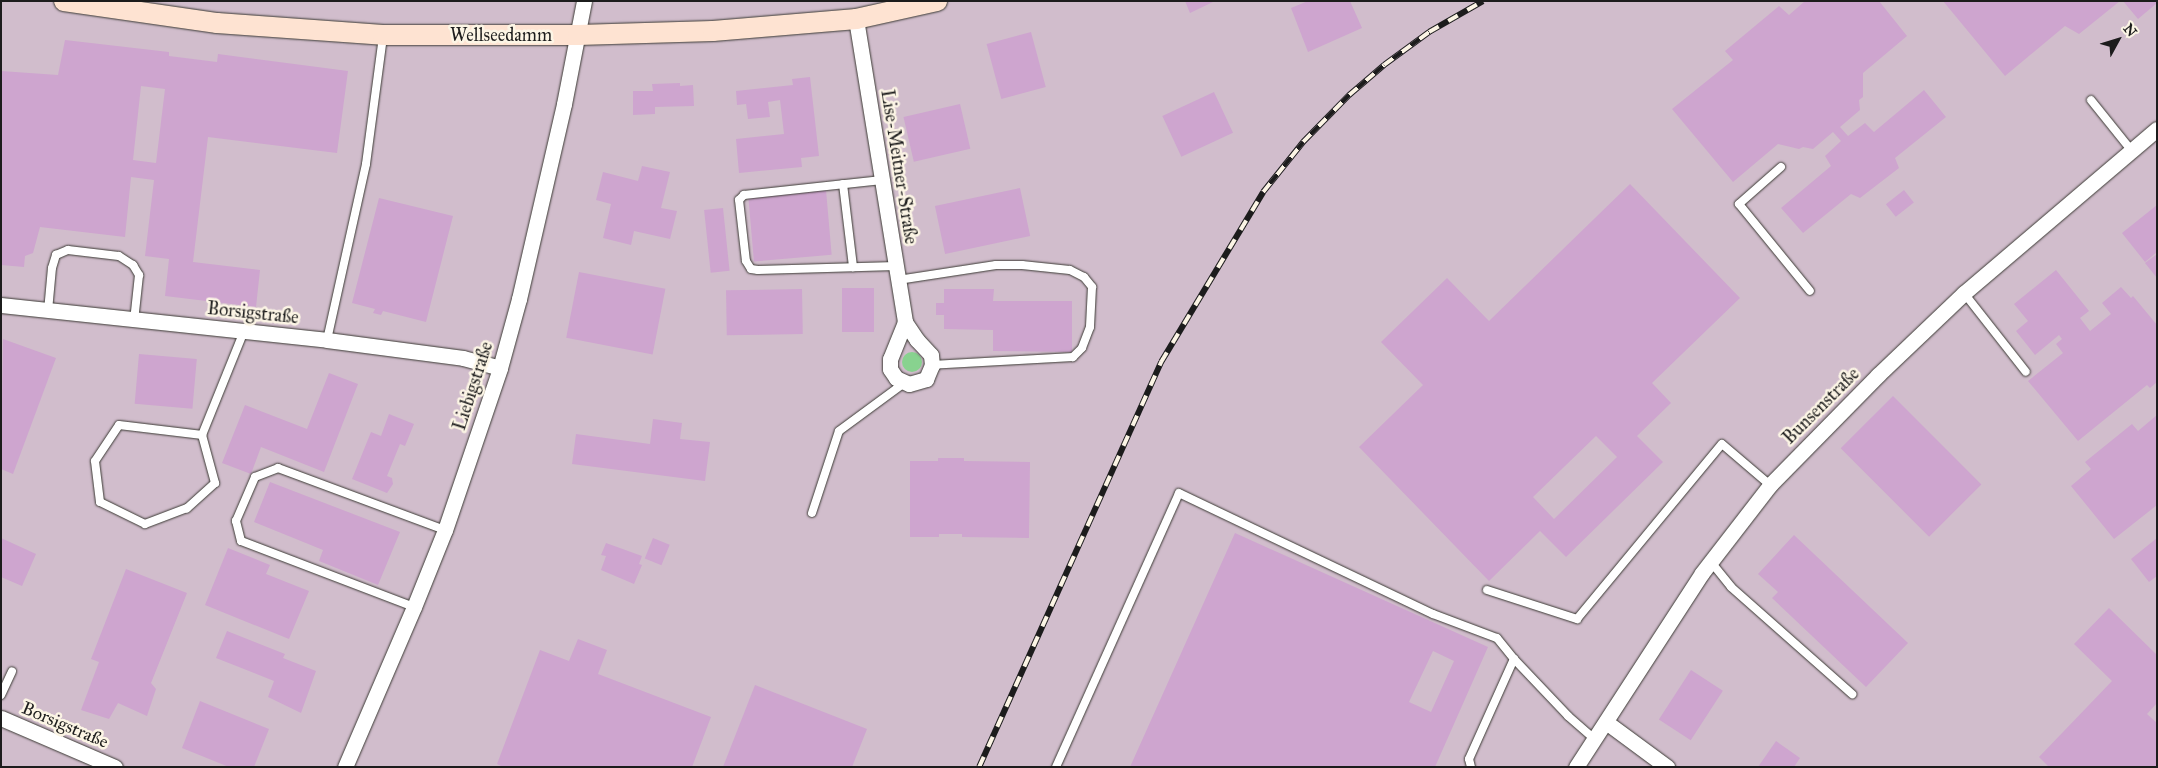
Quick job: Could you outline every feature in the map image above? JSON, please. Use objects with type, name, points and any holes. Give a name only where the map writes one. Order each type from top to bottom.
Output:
[{"type":"main road","name":"Wellseedamm","points":[[64,1],[217,23],[383,35],[578,35],[713,31],[856,19],[937,1]]},
{"type":"street","name":"Liebigstraße","points":[[345,767],[445,530],[500,368],[519,299],[584,1]]},
{"type":"street","name":"Lise-Meitner-Straße","points":[[856,19],[905,322],[917,340],[931,355],[932,365]]},
{"type":"street","name":"Bunsenstraße","points":[[1576,767],[1711,562],[1770,485],[1878,375],[1964,293],[2157,129]]},
{"type":"street","name":"Borsigstraße","points":[[1,305],[134,321],[327,340],[463,358],[500,368]]},
{"type":"street","points":[[905,322],[890,358],[890,370],[896,378],[909,384],[926,379],[932,365]]},
{"type":"street","name":"Borsigstraße","points":[[1,718],[115,767]]},
{"type":"street","points":[[1606,722],[1667,767]]},
{"type":"lane","points":[[327,340],[366,164],[383,35]]},
{"type":"lane","points":[[2091,100],[2131,150]]},
{"type":"lane","points":[[1781,167],[1739,204],[1810,291]]},
{"type":"lane","points":[[882,180],[744,195],[739,200],[746,261],[751,269],[854,267],[897,273],[996,265],[1022,265],[1070,270],[1084,277],[1092,287],[1090,327],[1082,348],[1073,357],[932,365]]},
{"type":"lane","points":[[843,184],[854,267]]},
{"type":"lane","points":[[48,311],[52,268],[56,256],[68,250],[118,256],[133,265],[139,275],[134,321]]},
{"type":"lane","points":[[1964,293],[2026,372]]},
{"type":"lane","points":[[202,435],[119,425],[95,461],[100,502],[145,524],[187,508],[215,483],[202,435],[244,331]]},
{"type":"lane","points":[[812,513],[839,431],[904,383]]},
{"type":"lane","points":[[1487,590],[1577,619],[1722,444],[1770,485]]},
{"type":"lane","points":[[414,607],[241,540],[236,521],[255,477],[278,468],[445,530]]},
{"type":"lane","points":[[1056,767],[1179,493],[1433,614],[1498,638],[1514,660],[1568,716],[1594,739]]},
{"type":"lane","points":[[1711,562],[1731,587],[1852,694]]},
{"type":"lane","points":[[1472,767],[1469,759],[1514,660]]},
{"type":"lane","points":[[1,695],[12,671]]},
{"type":"shaded area","points":[[1,1],[2157,1],[2157,767],[1,767]]},
{"type":"green space","points":[[912,352],[919,355],[922,362],[919,369],[912,372],[905,369],[902,362],[905,355]]},
{"type":"building","points":[[1185,1],[1215,1],[1190,13]]},
{"type":"building","points":[[1308,1],[1350,1],[1362,28],[1308,52],[1291,8]]},
{"type":"building","points":[[1805,1],[1879,1],[1907,36],[1863,73],[1863,97],[1859,100],[1860,110],[1840,127],[1848,136],[1865,123],[1874,132],[1924,90],[1946,117],[1895,158],[1899,168],[1860,198],[1851,194],[1803,233],[1781,208],[1831,166],[1825,156],[1841,141],[1833,132],[1813,149],[1803,147],[1799,149],[1778,144],[1733,182],[1672,109],[1733,60],[1725,51],[1779,6],[1789,15]]},
{"type":"building","points":[[1943,1],[2120,1],[2079,34],[2065,26],[2005,76]]},
{"type":"building","points":[[2123,1],[2157,1],[2157,3],[2138,19]]},
{"type":"building","points":[[1031,32],[1046,87],[1001,99],[987,44]]},
{"type":"building","points":[[65,40],[169,52],[169,56],[217,62],[218,54],[348,71],[337,153],[208,137],[193,262],[260,270],[256,307],[165,296],[169,259],[145,256],[154,180],[131,177],[125,237],[40,227],[33,253],[25,256],[24,267],[1,265],[1,71],[58,75]],"holes":[[[141,86],[165,89],[156,163],[133,160]]]},
{"type":"building","points":[[810,77],[819,156],[801,158],[802,167],[739,173],[736,139],[784,134],[780,100],[768,102],[770,117],[748,119],[746,104],[737,105],[736,91],[793,85],[792,79]]},
{"type":"building","points":[[680,83],[680,86],[693,85],[694,106],[655,107],[655,114],[633,115],[633,91],[653,91],[652,84]]},
{"type":"building","points":[[1214,92],[1233,133],[1181,157],[1162,116]]},
{"type":"building","points":[[960,104],[970,149],[914,162],[903,117]]},
{"type":"building","points":[[642,166],[670,172],[661,208],[677,211],[670,239],[634,231],[631,245],[603,238],[611,204],[596,200],[603,172],[638,181]]},
{"type":"building","points":[[1630,184],[1740,298],[1652,383],[1671,403],[1637,436],[1663,462],[1566,557],[1540,531],[1489,581],[1359,447],[1423,385],[1381,342],[1447,278],[1489,321]],"holes":[[[1596,436],[1617,457],[1554,519],[1533,497]]]},
{"type":"building","points":[[1020,188],[1030,236],[945,254],[935,206]]},
{"type":"building","points":[[826,190],[832,255],[754,262],[748,197]]},
{"type":"building","points":[[1904,190],[1914,203],[1896,217],[1886,204]]},
{"type":"building","points":[[379,198],[453,216],[426,322],[383,311],[381,315],[373,313],[375,309],[352,303]]},
{"type":"building","points":[[2157,205],[2157,252],[2145,262],[2122,233]]},
{"type":"building","points":[[723,208],[730,271],[711,273],[704,210]]},
{"type":"building","points":[[2157,254],[2157,278],[2145,263]]},
{"type":"building","points":[[2056,270],[2089,311],[2080,318],[2090,331],[2111,314],[2102,303],[2121,287],[2131,298],[2133,296],[2157,325],[2157,382],[2150,388],[2147,385],[2078,441],[2028,381],[2063,353],[2056,344],[2062,339],[2059,335],[2035,355],[2016,331],[2028,321],[2014,304]]},
{"type":"building","points":[[579,272],[665,289],[653,355],[566,338]]},
{"type":"building","points":[[842,288],[874,288],[874,332],[842,332]]},
{"type":"building","points":[[802,289],[803,334],[727,335],[726,290]]},
{"type":"building","points":[[944,289],[994,289],[993,301],[1072,301],[1072,352],[993,351],[993,330],[944,329],[944,315],[936,315],[936,303],[944,303]]},
{"type":"building","points":[[3,339],[56,358],[13,474],[1,469]]},
{"type":"building","points":[[139,354],[197,359],[192,409],[135,404]]},
{"type":"building","points":[[329,373],[358,384],[324,472],[261,447],[251,474],[222,463],[245,405],[307,429]]},
{"type":"building","points":[[1893,396],[1981,484],[1929,537],[1841,448]]},
{"type":"building","points":[[389,414],[414,424],[405,446],[400,444],[387,476],[392,478],[393,484],[387,493],[352,479],[371,432],[381,436]]},
{"type":"building","points":[[2157,415],[2157,505],[2114,539],[2071,486],[2091,469],[2085,462],[2132,424],[2138,431]]},
{"type":"building","points":[[653,419],[682,423],[680,439],[710,442],[705,481],[572,464],[576,434],[650,444]]},
{"type":"building","points":[[938,458],[964,458],[964,461],[1030,462],[1029,538],[962,537],[962,534],[939,534],[939,537],[910,537],[910,461],[938,461]]},
{"type":"building","points":[[270,482],[400,532],[378,585],[319,561],[323,550],[254,522]]},
{"type":"building","points":[[1235,533],[1488,647],[1435,767],[1130,767]],"holes":[[[1433,651],[1454,661],[1431,712],[1409,702]]]},
{"type":"building","points":[[1794,535],[1908,643],[1866,687],[1772,598],[1778,592],[1758,574]]},
{"type":"building","points":[[1,538],[36,554],[22,586],[1,577]]},
{"type":"building","points":[[653,538],[670,545],[661,565],[645,558]]},
{"type":"building","points":[[2157,538],[2157,576],[2149,582],[2131,559]]},
{"type":"building","points":[[606,543],[642,556],[639,564],[642,565],[634,584],[601,570],[606,556],[601,555]]},
{"type":"building","points":[[228,548],[270,565],[266,574],[309,591],[289,639],[205,605]]},
{"type":"building","points":[[126,569],[187,593],[151,683],[156,689],[147,716],[118,703],[109,719],[81,710],[99,662],[91,659]]},
{"type":"building","points":[[2109,608],[2157,655],[2157,703],[2147,714],[2157,723],[2157,767],[2049,767],[2039,757],[2112,681],[2074,644]]},
{"type":"building","points":[[227,631],[285,654],[283,658],[316,671],[301,713],[268,697],[274,681],[216,658]]},
{"type":"building","points":[[578,639],[607,650],[598,674],[711,717],[692,767],[503,767],[497,764],[540,650],[569,661]]},
{"type":"building","points":[[1691,670],[1723,691],[1691,740],[1659,719]]},
{"type":"building","points":[[755,685],[867,729],[852,767],[723,767]]},
{"type":"building","points":[[200,701],[269,729],[254,767],[229,767],[182,748]]},
{"type":"building","points":[[1776,741],[1800,758],[1794,767],[1758,767]]},
{"type":"railway","points":[[979,767],[1161,362],[1263,192],[1303,142],[1349,95],[1384,65],[1429,32],[1483,1]]}]
